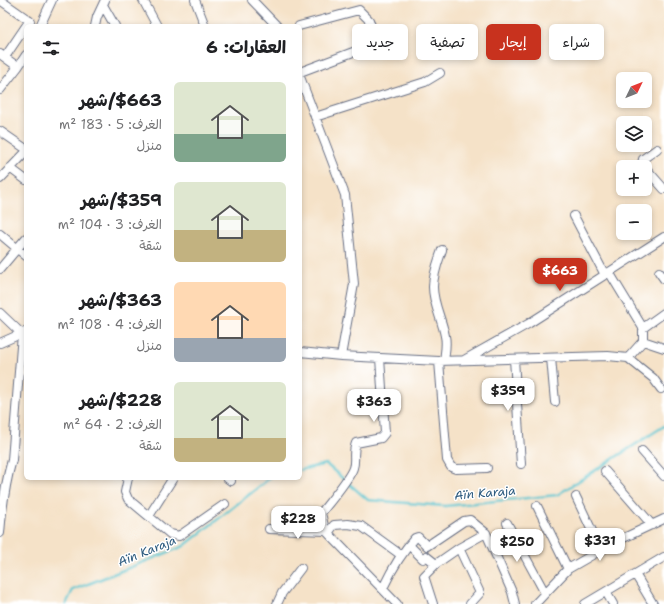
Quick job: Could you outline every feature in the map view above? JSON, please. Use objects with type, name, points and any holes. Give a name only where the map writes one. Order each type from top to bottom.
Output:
[{"type":"street","points":[[0,0],[30,21],[28,24]]},
{"type":"street","points":[[41,24],[52,0]]},
{"type":"street","points":[[143,0],[156,24]]},
{"type":"street","points":[[195,0],[205,24]]},
{"type":"street","points":[[252,0],[275,24]]},
{"type":"street","points":[[95,24],[97,17],[104,3]]},
{"type":"street","points":[[104,3],[114,24]]},
{"type":"street","points":[[302,25],[359,10],[369,20],[377,42],[302,71]]},
{"type":"street","points":[[18,67],[2,56],[24,28]]},
{"type":"street","points":[[0,90],[24,58]]},
{"type":"street","points":[[315,117],[425,82],[440,73]]},
{"type":"street","points":[[302,83],[345,195],[354,284],[341,356]]},
{"type":"street","points":[[0,131],[24,149]]},
{"type":"street","points":[[657,149],[643,159],[642,164],[664,189]]},
{"type":"street","points":[[0,179],[24,152]]},
{"type":"street","points":[[10,168],[24,178]]},
{"type":"street","points":[[574,216],[607,273],[643,328],[643,341],[628,358]]},
{"type":"street","points":[[0,234],[24,254]]},
{"type":"street","points":[[463,360],[528,324],[664,237]]},
{"type":"street","points":[[0,269],[24,240]]},
{"type":"street","points":[[442,250],[437,265],[433,287],[435,302],[445,336],[446,346],[442,361],[447,460],[451,467],[456,469],[487,468]]},
{"type":"street","points":[[0,313],[24,333]]},
{"type":"street","points":[[643,328],[664,313]]},
{"type":"street","points":[[0,343],[24,333]]},
{"type":"street","points":[[0,533],[2,506],[12,460],[24,333]]},
{"type":"street","points":[[643,341],[664,348]]},
{"type":"street","points":[[302,352],[341,356],[442,361],[608,356],[628,358],[653,378],[661,389]]},
{"type":"street","points":[[380,358],[385,433],[381,438],[356,443],[353,450],[352,471],[321,513],[324,526],[328,532],[383,588],[395,603]]},
{"type":"street","points":[[551,358],[555,402]]},
{"type":"street","points":[[514,359],[521,464]]},
{"type":"street","points":[[642,451],[664,476]]},
{"type":"street","points":[[605,471],[652,525]]},
{"type":"street","points":[[127,480],[125,492],[128,499],[170,534],[178,536],[225,504]]},
{"type":"street","points":[[149,516],[172,480]]},
{"type":"street","points":[[576,497],[601,550]]},
{"type":"street","points":[[537,506],[568,569]]},
{"type":"street","points":[[535,604],[568,569],[601,550],[664,519]]},
{"type":"street","points":[[383,588],[392,568],[415,538],[418,537],[427,546],[464,521],[470,520],[486,533],[512,592],[515,604]]},
{"type":"street","points":[[507,523],[545,593]]},
{"type":"street","points":[[328,532],[334,525],[348,524],[361,526],[401,555]]},
{"type":"street","points":[[269,529],[328,532]]},
{"type":"street","points":[[433,604],[424,576],[436,564],[459,548],[486,533]]},
{"type":"street","points":[[409,545],[423,559],[426,556],[436,564]]},
{"type":"street","points":[[459,548],[480,593],[470,604]]},
{"type":"street","points":[[585,604],[664,557]]},
{"type":"street","points":[[277,604],[282,593],[301,568]]},
{"type":"street","points":[[635,574],[653,604]]},
{"type":"street","points":[[606,592],[613,604]]},
{"type":"waterway","name":"Aïn Karaja","points":[[302,470],[326,464],[368,500],[445,506],[557,495],[664,426]]},
{"type":"waterway","name":"Aïn Karaja","points":[[66,604],[73,590],[184,546],[267,480]]}]
